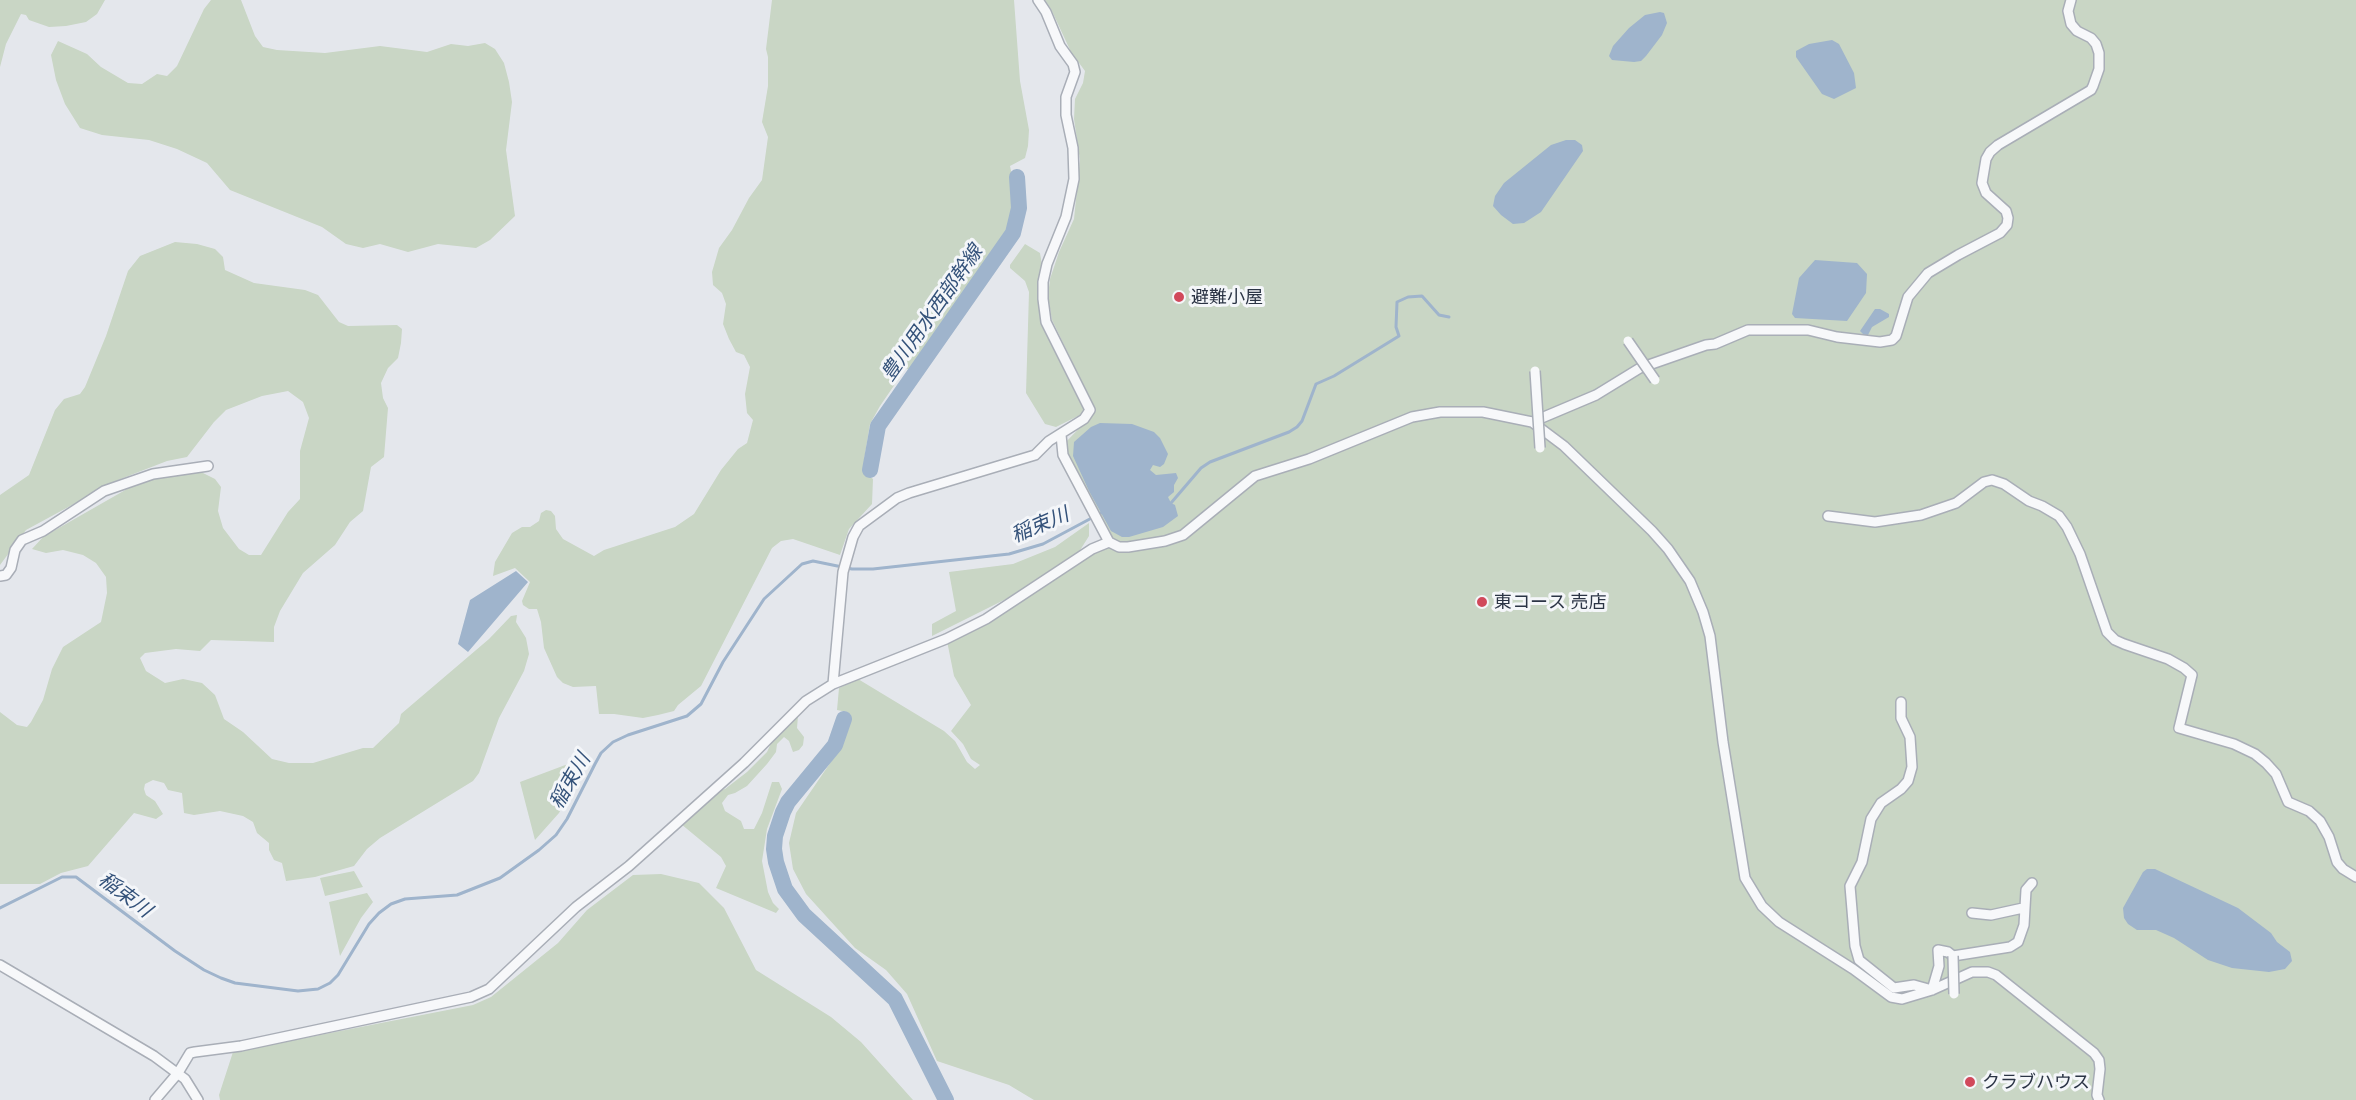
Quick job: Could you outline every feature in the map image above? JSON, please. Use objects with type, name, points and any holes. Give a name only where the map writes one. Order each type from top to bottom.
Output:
[{"type":"street","points":[[833,684],[843,572],[845,560],[859,526],[897,498],[1035,455],[1049,441],[1084,419],[1090,410],[1046,322],[1043,299],[1043,282],[1047,264],[1066,217],[1074,180],[1073,148],[1066,115],[1066,98],[1075,72],[1073,64],[1060,46],[1046,12],[1038,0]]},
{"type":"street","points":[[1532,422],[1596,395],[1640,368],[1715,344],[1748,330],[1808,330],[1838,337],[1880,342],[1892,340],[1896,336],[1908,297],[1923,278],[1958,255],[2000,233],[2007,225],[2006,211],[1986,193],[1982,183],[1986,159],[1990,152],[2091,90],[2100,60],[2099,53],[2091,38],[2077,31],[2071,24],[2068,11],[2071,0]]},
{"type":"street","points":[[1628,342],[1655,380]]},
{"type":"street","points":[[1536,371],[1540,448]]},
{"type":"street","points":[[155,1100],[178,1073],[190,1053],[241,1046],[471,997],[489,989],[576,907],[629,866],[744,763],[806,701],[833,684],[946,639],[986,620],[1092,549],[1110,543],[1128,547],[1165,541],[1183,535],[1255,476],[1309,459],[1423,414],[1483,412],[1532,422],[1564,446],[1652,531],[1668,549],[1690,581],[1710,636],[1723,742],[1744,870],[1750,890],[1762,906],[1779,922],[1852,969],[1891,998],[1902,999],[1932,990],[1972,972],[1988,972],[1996,975],[2094,1053],[2099,1060],[2097,1095],[2100,1100]]},
{"type":"street","points":[[1060,435],[1064,455],[1110,543]]},
{"type":"street","points":[[0,576],[6,574],[11,568],[15,550],[22,540],[43,531],[104,491],[153,474],[208,466]]},
{"type":"street","points":[[1828,516],[1875,522],[1921,514],[1956,503],[1984,482],[1992,480],[2004,484],[2029,501],[2059,516],[2080,554],[2108,632],[2115,640],[2168,659],[2192,675],[2179,728],[2234,744],[2255,754],[2266,763],[2276,774],[2288,802],[2309,812],[2320,821],[2329,837],[2337,861],[2343,869],[2356,877]]},
{"type":"street","points":[[1901,702],[1901,718],[1910,736],[1912,767],[1905,785],[1881,803],[1871,819],[1862,862],[1850,886],[1855,946],[1859,960],[1864,966],[1894,988],[1914,985],[1932,990]]},
{"type":"street","points":[[1932,990],[1939,966],[1938,950],[1948,952],[1953,956],[2010,947],[2014,944],[2023,932],[2026,890],[2032,883]]},
{"type":"street","points":[[1972,913],[1991,915],[2023,908]]},
{"type":"street","points":[[1953,956],[1954,994]]},
{"type":"street","points":[[0,965],[154,1056],[190,1084],[198,1100]]},
{"type":"green space","points":[[0,0],[105,0],[97,14],[86,22],[66,26],[49,27],[29,20],[26,15],[21,14],[6,44],[0,67]]},
{"type":"green space","points":[[211,0],[241,0],[255,36],[263,47],[277,50],[325,53],[380,46],[427,52],[451,44],[468,46],[485,43],[495,49],[504,63],[512,102],[506,150],[515,216],[490,240],[476,248],[438,244],[408,252],[380,244],[363,248],[346,244],[322,227],[230,190],[207,163],[177,149],[149,140],[102,135],[80,128],[65,104],[56,80],[51,55],[58,41],[87,54],[101,67],[128,83],[142,84],[157,74],[167,76],[177,66],[204,9]]},
{"type":"green space","points":[[772,0],[1014,0],[1020,81],[1029,130],[1025,158],[1010,166],[1017,200],[1015,219],[1008,237],[912,372],[906,368],[870,424],[864,460],[867,474],[873,479],[872,504],[849,529],[840,555],[793,539],[781,541],[772,548],[701,686],[674,711],[643,718],[599,714],[596,686],[573,687],[563,683],[557,677],[544,648],[537,609],[529,609],[523,605],[522,601],[530,582],[515,568],[493,576],[495,562],[512,533],[522,527],[530,527],[539,521],[541,513],[546,510],[551,511],[555,516],[556,529],[563,539],[594,556],[604,550],[675,527],[694,514],[721,470],[738,449],[747,443],[753,420],[747,413],[745,394],[750,367],[744,355],[736,352],[723,324],[726,304],[722,293],[713,285],[712,272],[719,248],[762,180],[768,137],[762,122],[768,86],[766,49]]},
{"type":"green space","points":[[1045,0],[2356,0],[2356,1100],[1034,1100],[1009,1085],[937,1061],[907,994],[886,970],[855,948],[806,894],[793,869],[789,843],[796,813],[837,753],[849,728],[847,712],[837,710],[839,688],[858,679],[944,731],[955,741],[967,762],[975,769],[980,765],[971,759],[963,744],[951,731],[971,705],[954,676],[947,641],[1094,552],[1110,548],[1110,534],[1063,445],[1096,411],[1052,320],[1048,296],[1050,279],[1059,252],[1074,219],[1080,160],[1074,119],[1075,99],[1083,83],[1085,71],[1071,52]]},
{"type":"green space","points":[[175,242],[197,244],[215,249],[223,257],[225,270],[254,283],[305,290],[318,295],[339,322],[348,326],[397,325],[402,329],[398,358],[388,368],[381,383],[383,398],[388,408],[384,457],[371,467],[363,511],[350,522],[335,545],[303,573],[280,611],[274,627],[274,642],[211,640],[200,651],[176,649],[145,653],[140,658],[146,671],[165,683],[183,679],[202,683],[215,695],[224,719],[243,732],[272,759],[289,763],[313,763],[363,748],[373,748],[399,723],[401,714],[489,639],[511,616],[517,615],[516,622],[526,638],[529,654],[524,671],[499,718],[479,773],[473,781],[380,838],[367,849],[354,866],[315,877],[286,881],[282,863],[274,860],[269,850],[269,843],[257,833],[253,822],[243,816],[220,811],[194,815],[184,813],[182,793],[168,790],[164,783],[153,780],[145,784],[144,789],[146,795],[155,801],[163,814],[156,819],[134,813],[88,866],[61,873],[40,884],[0,884],[0,712],[17,725],[27,727],[43,700],[52,669],[63,647],[101,622],[107,593],[106,577],[96,563],[83,555],[63,550],[46,553],[32,549],[43,537],[150,478],[201,472],[215,479],[221,487],[218,511],[223,528],[239,549],[249,555],[261,555],[288,512],[300,499],[300,451],[309,418],[303,402],[288,391],[262,396],[226,410],[187,457],[167,461],[118,480],[26,530],[0,565],[0,495],[29,475],[55,410],[64,399],[80,394],[85,387],[106,336],[128,271],[140,256]]},
{"type":"green space","points":[[1025,244],[1040,253],[1042,265],[1039,300],[1085,407],[1080,415],[1056,427],[1045,424],[1026,393],[1029,292],[1025,281],[1010,268]]},
{"type":"green space","points":[[1089,523],[1089,536],[1077,555],[1006,599],[932,636],[932,624],[956,611],[949,572],[1013,564],[1055,547]]},
{"type":"green space","points":[[792,716],[798,716],[797,728],[804,737],[803,745],[799,750],[793,752],[789,741],[784,737],[777,744],[776,752],[767,764],[747,786],[728,795],[722,803],[725,811],[741,821],[744,829],[754,829],[772,782],[779,782],[782,789],[767,829],[762,861],[768,892],[779,909],[776,913],[716,888],[726,866],[721,857],[681,824],[716,791],[725,789],[747,772],[767,752],[773,739]]},
{"type":"green space","points":[[568,764],[579,775],[559,813],[535,840],[520,782]]},
{"type":"green space","points":[[354,871],[363,887],[325,896],[320,878]]},
{"type":"green space","points":[[661,874],[699,883],[724,908],[756,970],[831,1017],[861,1042],[913,1100],[220,1100],[219,1095],[233,1052],[473,1005],[491,997],[558,943],[587,910],[633,875]]},
{"type":"green space","points":[[367,893],[373,902],[361,918],[340,956],[329,902]]},
{"type":"water","points":[[1664,13],[1667,23],[1662,35],[1641,61],[1612,60],[1609,56],[1613,46],[1629,28],[1645,15]]},
{"type":"water","points":[[1832,40],[1839,44],[1854,73],[1856,88],[1834,99],[1822,94],[1796,57],[1796,51],[1809,44]]},
{"type":"water","points":[[1566,140],[1575,140],[1582,145],[1583,151],[1541,212],[1524,223],[1513,224],[1493,206],[1495,196],[1504,183],[1551,145]]},
{"type":"water","points":[[1815,260],[1857,263],[1867,274],[1866,293],[1847,321],[1795,318],[1792,314],[1799,278]]},
{"type":"water","points":[[1875,309],[1889,314],[1889,317],[1872,327],[1868,335],[1864,335],[1860,331]]},
{"type":"water","points":[[1100,423],[1132,424],[1154,432],[1160,438],[1168,454],[1164,464],[1160,467],[1153,465],[1150,470],[1156,475],[1176,473],[1178,478],[1174,485],[1174,492],[1168,497],[1175,505],[1178,516],[1163,527],[1129,537],[1122,537],[1111,531],[1073,456],[1074,442],[1091,427]]},
{"type":"water","points":[[516,571],[528,582],[468,652],[458,644],[470,600]]},
{"type":"water","points":[[2147,869],[2155,869],[2238,908],[2271,933],[2277,942],[2290,952],[2292,961],[2285,969],[2269,972],[2232,968],[2208,960],[2174,938],[2156,930],[2137,930],[2124,918],[2123,908],[2143,872]]},
{"type":"waterway","name":"豊川用水西部幹線","points":[[870,470],[878,426],[1013,233],[1019,208],[1017,177]]},
{"type":"waterway","points":[[1171,503],[1201,468],[1210,462],[1297,427],[1302,421],[1316,384],[1334,376],[1399,336],[1396,327],[1397,302],[1408,297],[1422,296],[1439,315],[1449,317]]},
{"type":"waterway","name":"稲束川","points":[[0,908],[62,877],[76,877],[175,951],[221,978],[235,983],[298,991],[318,989],[330,983],[338,975],[369,924],[391,904],[405,899],[457,895],[500,878],[539,850],[556,835],[567,819],[601,753],[613,742],[687,716],[701,704],[723,662],[764,599],[802,564],[813,561],[852,569],[873,569],[1009,554],[1043,544],[1101,513]]},
{"type":"waterway","name":"豊川用水西部幹線","points":[[844,719],[835,745],[788,802],[783,812],[775,836],[776,862],[785,889],[804,915],[895,999],[946,1100]]},
{"type":"place","name":"避難小屋","points":[[1179,297]]},
{"type":"place","name":"東コース 売店","points":[[1482,602]]},
{"type":"place","name":"クラブハウス","points":[[1970,1082]]}]
